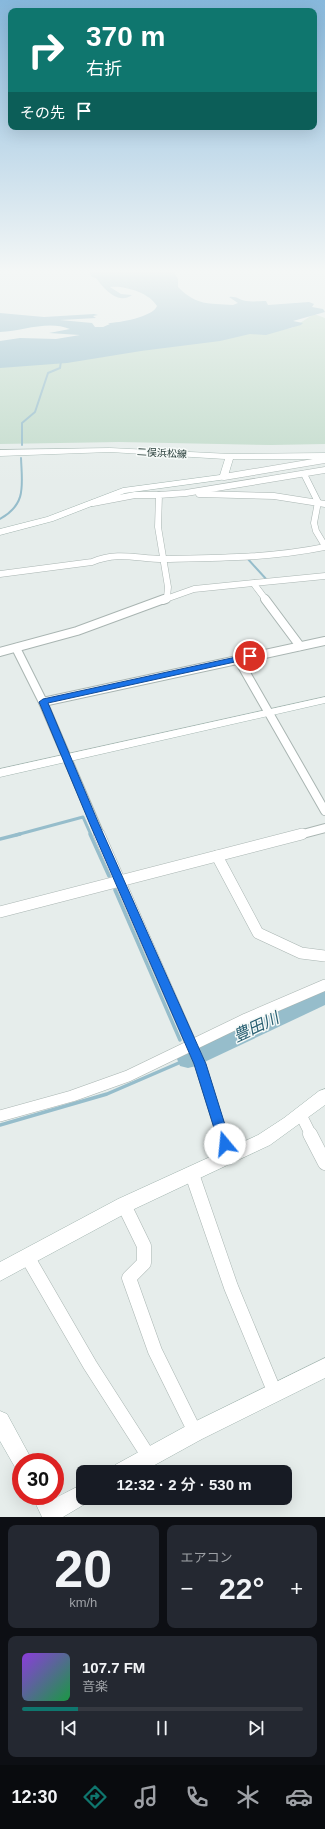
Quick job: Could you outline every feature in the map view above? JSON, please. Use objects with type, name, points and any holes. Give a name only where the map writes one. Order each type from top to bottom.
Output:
[{"type":"street","name":"二俣浜松線","points":[[0,453],[110,450],[230,457],[325,456]]},
{"type":"street","points":[[224,477],[230,457]]},
{"type":"street","points":[[0,532],[50,519],[123,491],[224,477],[325,460]]},
{"type":"street","points":[[93,503],[135,496],[186,493],[325,470]]},
{"type":"street","points":[[304,474],[322,503]]},
{"type":"street","points":[[186,493],[233,496],[274,496],[322,503]]},
{"type":"street","points":[[159,495],[156,505],[162,559],[169,585],[167,597],[162,601]]},
{"type":"street","points":[[0,574],[92,562],[102,558],[120,555],[162,559],[290,554],[325,547],[316,531],[314,523],[322,503]]},
{"type":"street","points":[[0,652],[77,631],[194,589],[325,576]]},
{"type":"street","points":[[254,584],[300,646]]},
{"type":"street","points":[[43,702],[325,641]]},
{"type":"street","points":[[16,648],[43,702],[200,1064],[229,1157]]},
{"type":"street","points":[[238,659],[325,811]]},
{"type":"street","points":[[0,773],[325,700]]},
{"type":"street","points":[[0,912],[325,828]]},
{"type":"street","points":[[217,856],[258,933],[301,954],[325,956]]},
{"type":"street","points":[[0,1116],[72,1096],[128,1076],[325,985]]},
{"type":"street","points":[[0,1272],[124,1205],[264,1140],[301,1115],[325,1096]]},
{"type":"street","points":[[301,1115],[325,1163]]},
{"type":"street","points":[[192,1174],[231,1287],[275,1393]]},
{"type":"street","points":[[124,1205],[144,1246],[144,1263],[129,1278],[154,1351],[195,1432]]},
{"type":"street","points":[[28,1258],[90,1365],[149,1456]]},
{"type":"street","points":[[134,1465],[195,1432],[325,1368]]},
{"type":"street","points":[[0,1421],[18,1453]]},
{"type":"street","points":[[47,1511],[76,1497]]},
{"type":"green space","points":[[181,343],[325,343],[325,444],[271,445],[119,442],[0,444],[0,367]]},
{"type":"water","points":[[0,343],[206,343],[141,351],[67,363],[0,368]]},
{"type":"waterway","points":[[22,445],[22,423],[35,412],[48,373],[60,368],[61,361]]},
{"type":"waterway","points":[[0,519],[9,513],[19,500],[22,485],[21,458]]},
{"type":"waterway","points":[[247,558],[267,580]]},
{"type":"waterway","points":[[16,835],[83,817],[91,835]]},
{"type":"waterway","points":[[16,835],[20,834]]},
{"type":"waterway","points":[[90,834],[109,876]]},
{"type":"waterway","points":[[0,839],[16,835]]},
{"type":"waterway","points":[[115,890],[180,1040]]},
{"type":"waterway","name":"豊田川","points":[[188,1059],[325,995]]},
{"type":"waterway","points":[[0,1125],[107,1094],[188,1059],[186,1054]]},
{"type":"route","points":[[225,1144],[200,1064],[192,1044],[66,758],[43,702],[250,656]]}]
